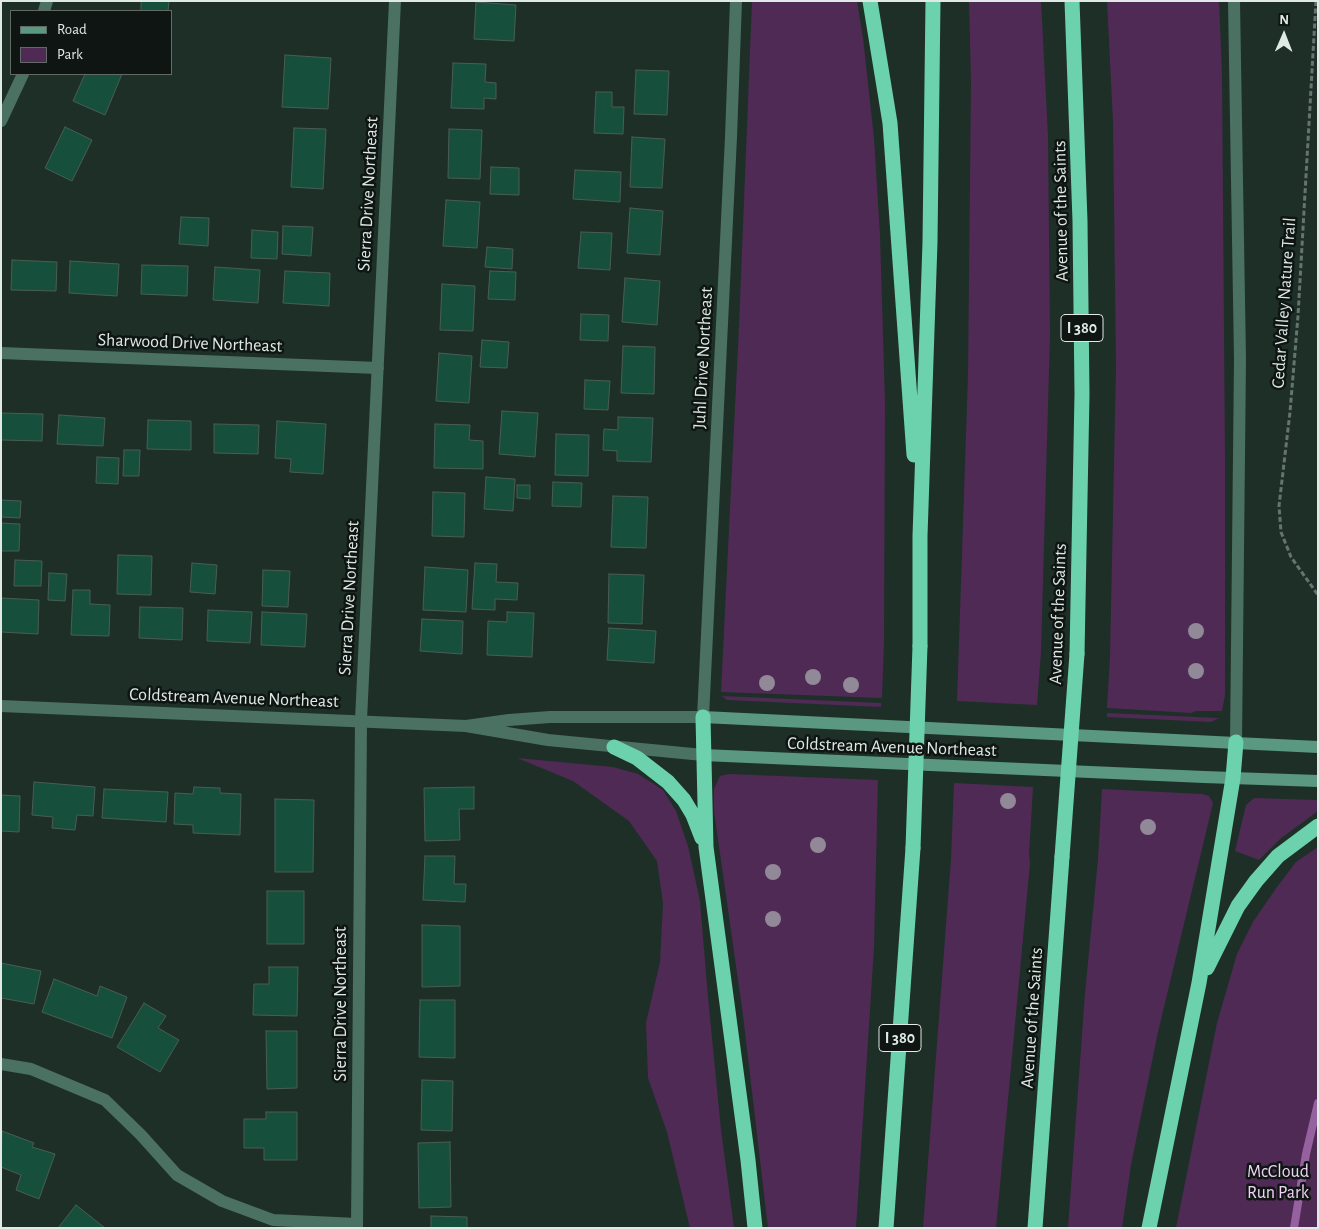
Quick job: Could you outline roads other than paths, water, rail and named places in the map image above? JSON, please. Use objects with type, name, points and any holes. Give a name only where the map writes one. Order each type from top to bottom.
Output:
[{"type":"highway","points":[[870,1],[890,123],[920,536]]},
{"type":"highway","name":"I 380","points":[[886,1228],[913,848],[920,646],[920,536],[930,242],[933,1]]},
{"type":"highway","name":"Avenue of the Saints","points":[[1035,1228],[1076,654],[1082,394],[1080,211],[1072,1]]},
{"type":"highway","points":[[703,717],[706,847],[755,1228]]},
{"type":"highway","points":[[1149,1228],[1200,983],[1233,778],[1236,742]]},
{"type":"highway","points":[[614,747],[637,758],[668,782],[684,800],[706,847]]},
{"type":"highway","points":[[1200,983],[1238,906],[1256,881],[1278,856],[1318,826]]},
{"type":"main road","name":"Coldstream Avenue Northeast","points":[[703,717],[1318,747]]},
{"type":"main road","name":"Coldstream Avenue Northeast","points":[[703,755],[1318,781]]},
{"type":"street","name":"Sierra Drive Northeast","points":[[357,1226],[361,720],[394,1]]},
{"type":"street","name":"Juhl Drive Northeast","points":[[703,717],[732,137],[736,1]]},
{"type":"street","points":[[1234,1],[1240,359],[1236,742]]},
{"type":"street","points":[[1,121],[23,75]]},
{"type":"street","name":"Sharwood Drive Northeast","points":[[1,353],[378,368]]},
{"type":"street","name":"Coldstream Avenue Northeast","points":[[1,706],[466,726],[548,740],[703,755]]},
{"type":"street","name":"Coldstream Avenue Northeast","points":[[466,726],[550,717],[703,717]]},
{"type":"street","points":[[1,1064],[31,1069],[105,1100],[177,1174],[222,1201],[273,1220],[357,1226]]},
{"type":"waterway","points":[[1294,1228],[1306,1154],[1318,1103]]},
{"type":"park label","name":"McCloud Run Park","points":[[1278,1182]]}]
